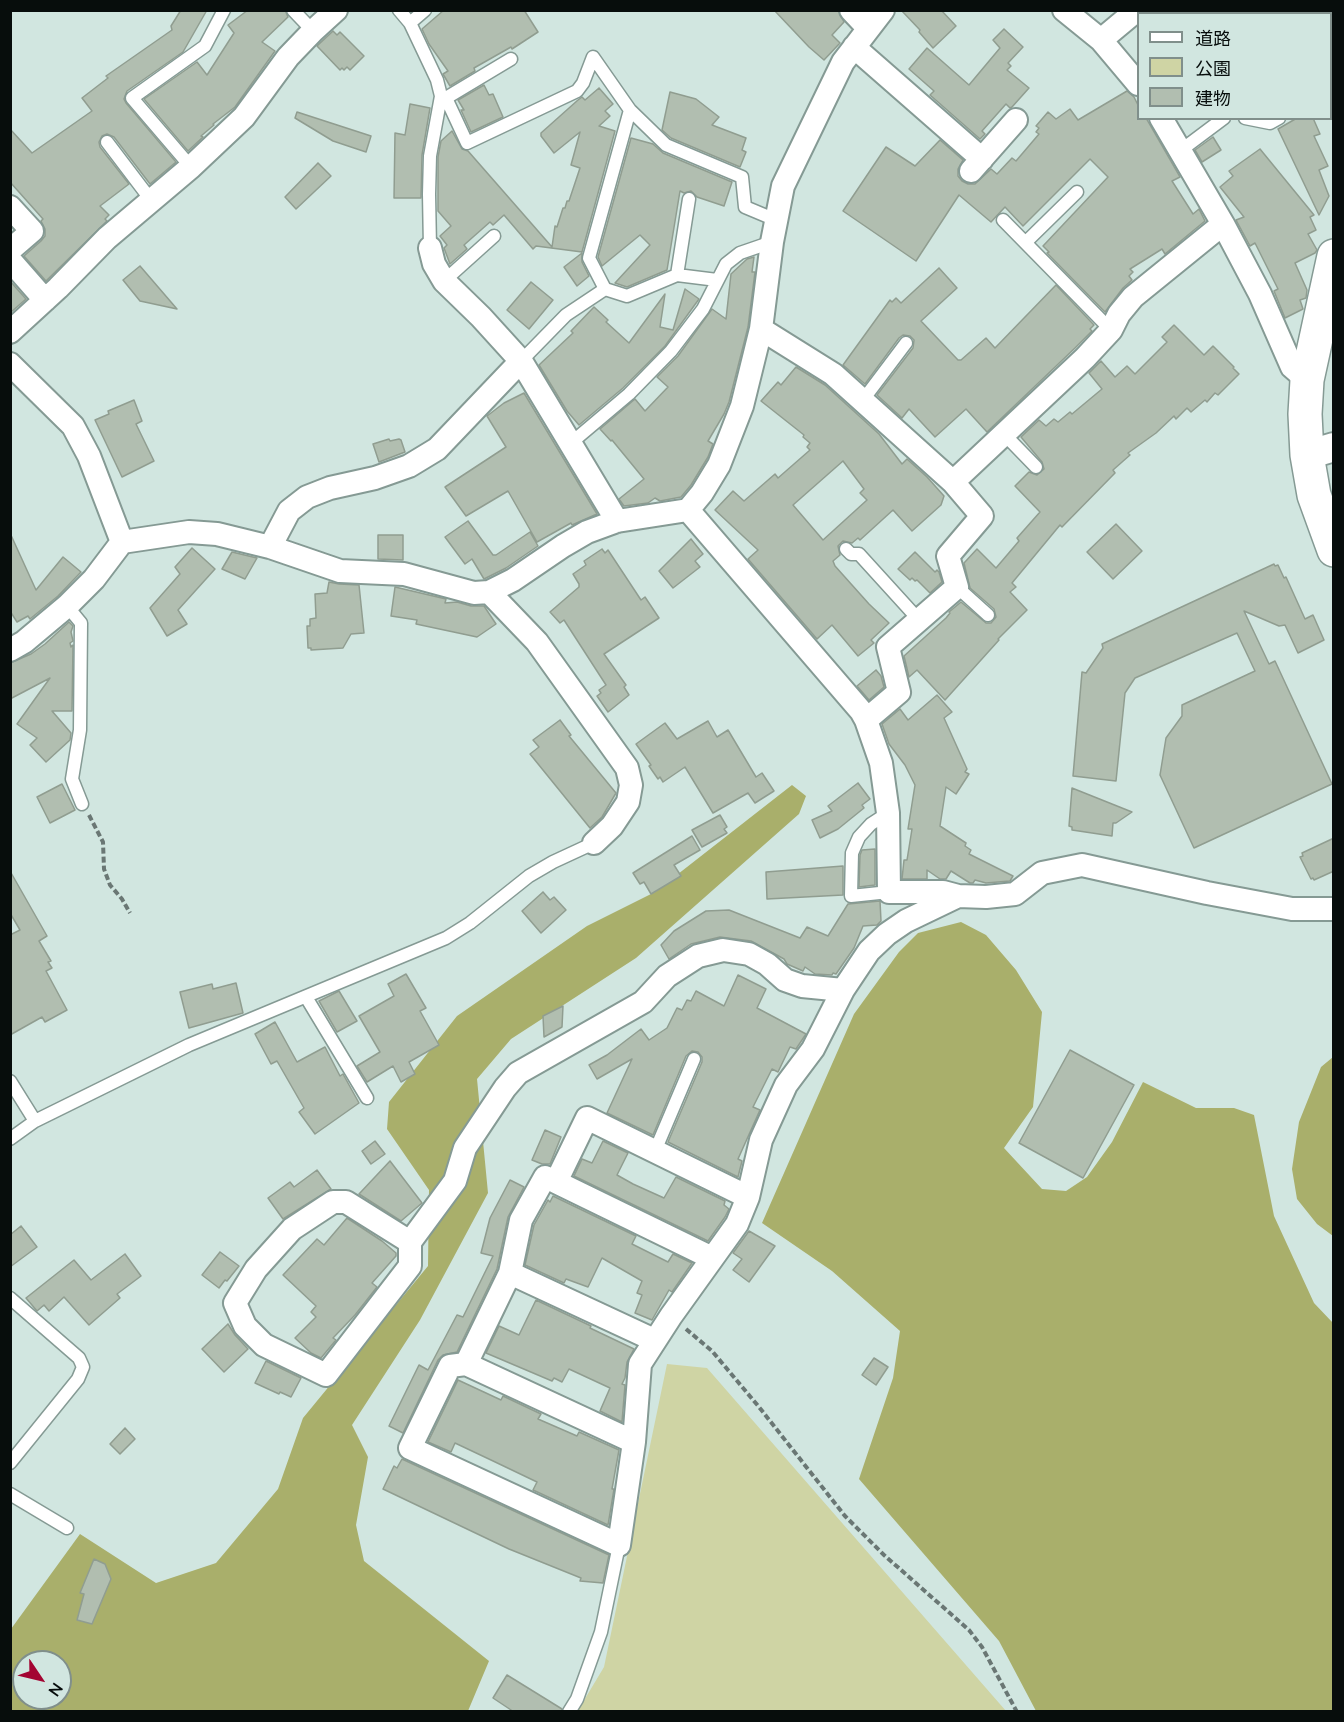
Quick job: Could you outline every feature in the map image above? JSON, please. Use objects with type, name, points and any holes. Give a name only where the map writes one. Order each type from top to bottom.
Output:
[{"type":"main road","points":[[1334,256],[1326,320],[1307,380],[1305,414],[1320,451],[1314,495],[1334,550]]},
{"type":"street","points":[[10,332],[107,238],[191,167],[244,117],[288,57],[336,10]]},
{"type":"street","points":[[851,10],[868,28]]},
{"type":"street","points":[[10,650],[24,642],[67,606],[94,579],[122,542],[189,532],[217,534],[270,547],[340,572],[404,574],[474,593],[489,592],[513,580],[579,537],[617,521],[688,510],[702,493],[719,465],[742,406],[761,329],[774,231],[783,186],[843,63],[883,10]]},
{"type":"street","points":[[1064,10],[1101,40],[1137,83]]},
{"type":"street","points":[[1101,40],[1137,10]]},
{"type":"street","points":[[854,47],[976,165],[1016,120]]},
{"type":"street","points":[[1162,120],[1224,224],[1260,294],[1292,368],[1307,380]]},
{"type":"street","points":[[10,207],[32,231],[10,250]]},
{"type":"street","points":[[953,482],[1085,358],[1111,330],[1119,314],[1133,297],[1224,224]]},
{"type":"street","points":[[430,248],[434,264],[444,282],[481,317],[521,361],[617,521]]},
{"type":"street","points":[[10,260],[45,300]]},
{"type":"street","points":[[761,329],[833,374],[953,482],[982,516],[948,556],[957,587],[888,647],[899,692],[866,720]]},
{"type":"street","points":[[270,547],[289,511],[307,497],[330,488],[375,478],[409,466],[436,449],[521,361]]},
{"type":"street","points":[[10,364],[73,426],[89,456],[122,542]]},
{"type":"street","points":[[688,510],[861,711],[866,720],[881,763],[888,813],[889,892],[944,892],[958,896],[986,897],[1015,894],[1042,873],[1082,865],[1207,893],[1293,909],[1334,909]]},
{"type":"street","points":[[489,592],[537,642],[627,768],[631,784],[628,802],[612,826],[594,843]]},
{"type":"street","points":[[634,1442],[466,1364],[450,1366],[410,1448],[619,1545],[634,1442],[640,1364],[654,1340],[737,1224],[748,1197],[760,1140],[786,1085],[813,1049],[843,990],[869,951],[887,934],[906,921],[958,896]]},
{"type":"street","points":[[410,1242],[346,1202],[333,1202],[292,1228],[256,1269],[235,1303],[245,1326],[264,1345],[326,1375],[410,1266],[410,1242],[455,1181],[465,1148],[505,1088],[518,1073],[643,1002],[668,976],[698,956],[723,950],[749,954],[767,964],[785,980],[802,987],[843,990]]},
{"type":"street","points":[[556,1182],[587,1118],[748,1197]]},
{"type":"street","points":[[466,1364],[510,1273],[521,1220],[545,1177],[712,1258]]},
{"type":"street","points":[[510,1273],[654,1340]]},
{"type":"lane","points":[[191,167],[132,98],[205,46],[224,10]]},
{"type":"lane","points":[[293,10],[313,31]]},
{"type":"lane","points":[[399,10],[410,23],[467,143],[577,91],[593,57],[630,110],[666,145],[742,177],[745,207],[774,231],[726,264],[703,309],[670,351],[628,394],[571,443]]},
{"type":"lane","points":[[410,23],[425,10]]},
{"type":"lane","points":[[430,248],[430,156],[444,97],[511,59]]},
{"type":"lane","points":[[630,110],[589,258],[605,289],[627,296],[677,275],[717,280]]},
{"type":"lane","points":[[1180,151],[1221,120]]},
{"type":"lane","points":[[1255,120],[1270,123],[1275,120]]},
{"type":"lane","points":[[107,142],[151,200]]},
{"type":"lane","points":[[1026,242],[1077,192]]},
{"type":"lane","points":[[677,275],[688,199]]},
{"type":"lane","points":[[1004,220],[1111,330]]},
{"type":"lane","points":[[444,282],[494,236]]},
{"type":"lane","points":[[521,361],[566,315],[605,289]]},
{"type":"lane","points":[[863,400],[906,343]]},
{"type":"lane","points":[[1004,434],[1036,467]]},
{"type":"lane","points":[[846,549],[851,554],[859,555],[920,620]]},
{"type":"lane","points":[[957,587],[988,615]]},
{"type":"lane","points":[[67,606],[81,623],[80,730],[72,779],[82,804]]},
{"type":"lane","points":[[888,813],[871,824],[859,837],[852,853],[851,896],[889,892]]},
{"type":"lane","points":[[10,1139],[35,1121],[189,1045],[446,938],[470,923],[529,876],[594,843]]},
{"type":"lane","points":[[306,997],[367,1098]]},
{"type":"lane","points":[[654,1151],[694,1059]]},
{"type":"lane","points":[[10,1081],[35,1121]]},
{"type":"lane","points":[[10,1298],[79,1358],[83,1367],[78,1379],[10,1464]]},
{"type":"lane","points":[[10,1494],[67,1528]]},
{"type":"lane","points":[[568,1712],[577,1699],[601,1632],[619,1545]]},
{"type":"path","points":[[82,804],[103,842],[104,869],[107,877],[130,913]]},
{"type":"path","points":[[671,1316],[712,1351],[845,1516],[884,1555],[969,1630],[982,1647],[1017,1712]]},
{"type":"green space","points":[[792,785],[806,796],[799,814],[636,958],[511,1039],[477,1079],[488,1193],[420,1320],[352,1425],[368,1457],[356,1525],[364,1561],[489,1661],[468,1711],[11,1712],[11,1629],[80,1534],[156,1583],[216,1563],[278,1489],[303,1418],[428,1266],[429,1190],[387,1129],[389,1102],[457,1016],[587,926],[655,892]]},
{"type":"green space","points":[[961,922],[986,935],[1016,970],[1042,1012],[1033,1107],[1004,1148],[1042,1189],[1066,1191],[1087,1177],[1112,1142],[1143,1082],[1196,1108],[1234,1108],[1254,1115],[1274,1216],[1314,1303],[1333,1323],[1333,1711],[1036,1711],[999,1641],[859,1479],[893,1378],[900,1331],[832,1271],[762,1223],[854,1014],[899,952],[918,933]]},
{"type":"green space","points":[[1333,1057],[1333,1236],[1317,1224],[1297,1199],[1292,1169],[1299,1122],[1321,1067]]},
{"type":"green space","points":[[667,1364],[707,1368],[1006,1711],[577,1712],[604,1667]]},
{"type":"building","points":[[181,10],[207,10],[183,52],[127,91],[124,99],[176,162],[150,184],[114,137],[107,134],[102,136],[99,142],[100,147],[129,184],[100,206],[109,215],[105,219],[107,221],[46,281],[24,256],[45,236],[45,229],[41,221],[43,219],[10,182],[10,129],[32,153],[92,111],[82,98],[108,78],[106,76],[172,30],[171,26]]},
{"type":"building","points":[[248,10],[285,10],[288,17],[262,42],[275,51],[235,107],[213,124],[188,151],[144,99],[197,62],[207,75],[234,33],[228,25]]},
{"type":"building","points":[[444,10],[524,10],[538,32],[512,49],[511,47],[474,68],[475,71],[450,86],[443,74],[448,71],[429,44],[422,29]]},
{"type":"building","points":[[774,10],[838,10],[844,22],[832,35],[840,43],[824,60]]},
{"type":"building","points":[[901,10],[941,10],[956,26],[933,48]]},
{"type":"building","points":[[1004,29],[1023,47],[1008,63],[1011,66],[1007,70],[1029,88],[1012,107],[1006,104],[982,131],[985,134],[980,139],[930,95],[934,91],[909,69],[927,48],[969,85],[1000,48],[993,40]]},
{"type":"building","points":[[333,31],[337,35],[340,32],[364,56],[350,70],[347,67],[340,70],[317,46]]},
{"type":"building","points":[[484,85],[489,95],[493,94],[503,117],[471,132],[458,100]]},
{"type":"building","points":[[599,88],[613,104],[605,111],[610,116],[599,126],[615,131],[582,252],[536,246],[533,249],[504,215],[493,225],[490,222],[464,245],[467,249],[450,264],[444,248],[447,245],[440,236],[451,226],[438,211],[438,157],[441,141],[452,131],[462,149],[468,151],[552,247],[555,226],[557,227],[563,208],[569,201],[580,168],[571,165],[580,132],[554,153],[541,133],[578,100],[582,97],[585,100]]},
{"type":"building","points":[[1127,91],[1137,103],[1137,120],[1147,120],[1180,177],[1172,181],[1193,214],[1199,209],[1205,221],[1165,254],[1162,249],[1130,269],[1133,272],[1129,276],[1132,280],[1105,312],[1047,253],[1049,252],[1043,246],[1108,177],[1090,159],[1023,226],[1005,207],[991,222],[959,195],[916,261],[843,211],[886,147],[915,166],[940,140],[963,160],[958,169],[958,176],[968,184],[975,184],[991,169],[997,174],[1012,158],[1016,161],[1039,134],[1036,132],[1039,128],[1036,126],[1048,112],[1056,119],[1070,109],[1078,120]]},
{"type":"building","points":[[670,92],[696,99],[719,117],[712,125],[746,138],[742,150],[746,152],[740,167],[671,138],[662,130]]},
{"type":"building","points":[[410,104],[430,108],[422,155],[421,198],[394,198],[395,133],[405,135]]},
{"type":"building","points":[[297,112],[371,136],[366,152],[333,141],[295,118]]},
{"type":"building","points":[[1294,120],[1314,120],[1320,134],[1314,136],[1328,166],[1319,170],[1329,196],[1319,215],[1278,129]]},
{"type":"building","points":[[1213,137],[1221,150],[1202,162],[1195,150]]},
{"type":"building","points":[[631,138],[653,144],[663,153],[732,182],[724,206],[697,197],[691,191],[684,193],[680,191],[667,270],[627,287],[615,283],[650,245],[640,235],[602,266],[598,257]]},
{"type":"building","points":[[1260,149],[1314,215],[1310,217],[1316,230],[1308,234],[1317,250],[1295,263],[1307,290],[1306,298],[1300,300],[1303,309],[1285,318],[1274,291],[1278,289],[1255,243],[1250,246],[1236,220],[1244,217],[1220,187],[1233,176],[1229,171]]},
{"type":"building","points":[[318,163],[331,176],[296,209],[285,197]]},
{"type":"building","points":[[582,253],[582,262],[589,276],[577,286],[564,267]]},
{"type":"building","points":[[754,257],[752,272],[755,272],[748,327],[729,402],[708,441],[713,444],[708,457],[681,497],[660,501],[655,498],[648,503],[624,506],[619,499],[644,479],[600,429],[635,399],[645,411],[668,387],[657,377],[678,356],[712,309],[726,319],[731,274],[747,259]]},
{"type":"building","points":[[140,266],[177,309],[140,301],[123,280]]},
{"type":"building","points":[[939,268],[957,288],[921,321],[958,360],[961,360],[986,338],[995,348],[1056,285],[1094,325],[1090,329],[1092,331],[1075,348],[987,432],[966,409],[935,437],[909,409],[902,418],[877,395],[913,348],[914,340],[910,336],[903,335],[899,338],[865,384],[843,365],[890,300],[892,302],[896,298],[901,303]]},
{"type":"building","points":[[10,281],[26,299],[10,313]]},
{"type":"building","points":[[531,282],[553,300],[529,329],[507,310]]},
{"type":"building","points":[[685,289],[699,299],[665,346],[623,388],[579,425],[567,411],[539,365],[573,333],[571,331],[594,307],[608,320],[606,322],[629,343],[665,294],[660,327],[673,330]]},
{"type":"building","points":[[1174,325],[1204,355],[1213,346],[1239,374],[1218,395],[1215,393],[1207,402],[1205,400],[1191,412],[1187,408],[1176,419],[1174,416],[1156,433],[1128,453],[1130,455],[1113,470],[1115,473],[1062,527],[1060,525],[1012,583],[1016,587],[1010,592],[1027,610],[998,639],[945,700],[917,670],[909,677],[904,656],[961,602],[986,623],[991,623],[996,617],[994,609],[970,588],[964,563],[977,549],[996,568],[1019,541],[1017,538],[1040,512],[1015,486],[1029,472],[1037,475],[1044,469],[1042,462],[1021,437],[1039,420],[1046,426],[1054,419],[1058,422],[1070,412],[1072,414],[1102,389],[1089,373],[1101,361],[1115,377],[1127,366],[1135,374],[1167,342],[1162,337]]},
{"type":"building","points":[[796,367],[825,385],[879,434],[902,464],[907,459],[944,496],[941,505],[912,531],[893,510],[860,540],[858,538],[852,543],[843,541],[838,546],[840,555],[833,561],[835,566],[889,623],[871,640],[874,643],[858,656],[832,625],[817,639],[748,559],[758,550],[715,510],[733,491],[744,501],[775,474],[778,478],[810,450],[807,447],[810,443],[803,437],[804,435],[761,401],[778,382],[781,385]],"holes":[[[843,461],[864,489],[860,493],[867,500],[823,540],[793,505]]]},
{"type":"building","points":[[524,393],[597,514],[572,525],[571,523],[537,542],[508,491],[466,516],[445,487],[506,447],[487,416],[504,403]]},
{"type":"building","points":[[134,400],[142,421],[136,424],[154,461],[122,477],[95,420],[109,414],[108,411]]},
{"type":"building","points":[[389,439],[390,441],[401,440],[405,452],[379,462],[373,444]]},
{"type":"building","points":[[468,521],[493,555],[530,532],[538,546],[506,568],[484,579],[472,559],[465,564],[445,537]]},
{"type":"building","points":[[1116,524],[1142,551],[1113,579],[1087,552]]},
{"type":"building","points":[[10,533],[36,590],[63,557],[81,572],[58,596],[30,619],[28,616],[17,622],[10,611]]},
{"type":"building","points":[[378,535],[403,535],[403,560],[378,559]]},
{"type":"building","points":[[691,539],[703,554],[695,561],[700,567],[673,588],[659,571]]},
{"type":"building","points":[[192,548],[215,569],[178,610],[187,624],[167,636],[150,608],[180,574],[175,567]]},
{"type":"building","points":[[602,549],[605,553],[608,550],[641,600],[645,597],[659,618],[604,654],[626,685],[624,687],[629,695],[608,712],[597,696],[601,693],[599,690],[606,685],[564,620],[560,623],[550,612],[579,587],[573,574],[586,565],[584,561]]},
{"type":"building","points":[[232,552],[257,558],[245,579],[222,569]]},
{"type":"building","points":[[915,552],[935,572],[937,570],[939,572],[942,582],[930,593],[917,580],[912,578],[910,580],[898,569]]},
{"type":"building","points":[[1274,564],[1278,565],[1284,578],[1286,577],[1305,619],[1313,615],[1324,640],[1298,653],[1285,625],[1279,626],[1244,611],[1269,664],[1275,661],[1332,784],[1194,848],[1160,775],[1166,738],[1182,716],[1182,705],[1255,671],[1237,633],[1135,678],[1125,693],[1116,781],[1073,776],[1082,672],[1086,673],[1103,648],[1102,644]]},
{"type":"building","points":[[329,582],[359,585],[364,633],[351,634],[343,648],[311,650],[308,648],[307,626],[310,626],[310,619],[316,618],[315,594],[327,593]]},
{"type":"building","points":[[395,587],[446,599],[445,603],[457,602],[471,606],[484,606],[496,624],[477,637],[416,624],[417,620],[391,616]]},
{"type":"building","points":[[69,622],[73,626],[71,632],[73,641],[70,643],[71,647],[73,645],[72,711],[52,711],[71,733],[70,740],[46,762],[30,745],[37,738],[17,724],[50,678],[10,699],[10,663],[31,654]]},
{"type":"building","points":[[876,670],[881,676],[884,687],[869,700],[857,686]]},
{"type":"building","points":[[937,695],[952,712],[944,718],[967,769],[965,772],[969,774],[956,794],[946,787],[940,826],[966,843],[965,846],[971,850],[969,854],[1013,876],[1010,881],[986,883],[975,880],[970,883],[951,871],[946,879],[940,879],[927,870],[927,879],[902,879],[912,829],[908,829],[915,785],[905,765],[889,744],[882,724],[900,709],[908,720]]},
{"type":"building","points":[[560,720],[571,735],[569,736],[616,793],[602,817],[590,828],[530,754],[539,747],[533,740]]},
{"type":"building","points":[[708,721],[717,737],[728,730],[756,777],[762,773],[774,791],[755,803],[748,793],[713,813],[685,767],[663,782],[660,777],[658,779],[636,744],[665,723],[677,739]]},
{"type":"building","points":[[858,783],[870,799],[862,805],[864,808],[838,829],[820,838],[812,820],[832,811],[828,806]]},
{"type":"building","points":[[62,784],[75,810],[50,823],[37,797]]},
{"type":"building","points":[[1072,788],[1132,812],[1113,823],[1112,836],[1072,830],[1069,826]]},
{"type":"building","points":[[720,815],[727,827],[724,829],[727,833],[702,847],[692,830]]},
{"type":"building","points":[[692,836],[700,850],[674,865],[681,876],[651,894],[644,882],[640,884],[633,873]]},
{"type":"building","points":[[1334,838],[1334,871],[1314,880],[1311,879],[1300,857],[1303,856],[1302,853]]},
{"type":"building","points":[[875,849],[875,885],[859,887],[862,850]]},
{"type":"building","points":[[843,866],[843,895],[767,899],[766,872]]},
{"type":"building","points":[[10,871],[47,936],[39,941],[51,961],[48,962],[52,968],[46,971],[67,1010],[45,1022],[42,1017],[10,1035],[10,935],[20,930],[10,913]]},
{"type":"building","points":[[543,892],[550,900],[554,897],[566,910],[541,933],[522,911]]},
{"type":"building","points":[[880,901],[881,921],[877,925],[863,926],[854,948],[836,974],[832,975],[815,974],[805,967],[803,971],[787,964],[784,959],[751,941],[720,937],[691,944],[669,959],[661,945],[674,931],[706,911],[729,910],[800,938],[807,927],[828,936],[848,904]]},
{"type":"building","points":[[406,974],[426,1008],[420,1011],[439,1045],[409,1062],[415,1074],[401,1082],[393,1066],[367,1082],[357,1066],[380,1052],[359,1016],[394,996],[388,984]]},
{"type":"building","points":[[738,975],[766,989],[757,1008],[806,1034],[796,1049],[790,1047],[778,1072],[772,1069],[753,1107],[760,1110],[738,1159],[742,1161],[738,1177],[668,1142],[702,1062],[702,1057],[698,1052],[692,1051],[686,1056],[653,1135],[607,1113],[632,1059],[597,1079],[589,1065],[607,1055],[641,1029],[649,1040],[667,1028],[677,1008],[682,1010],[687,1000],[691,1001],[696,991],[724,1006]]},
{"type":"building","points":[[236,983],[243,1013],[189,1028],[180,992],[212,984],[213,989]]},
{"type":"building","points":[[339,991],[357,1021],[337,1032],[319,1001]]},
{"type":"building","points":[[563,1006],[562,1027],[544,1037],[543,1016]]},
{"type":"building","points":[[275,1022],[297,1062],[325,1047],[340,1076],[343,1074],[359,1103],[315,1134],[299,1112],[304,1108],[277,1061],[271,1064],[255,1034]]},
{"type":"building","points":[[1070,1050],[1134,1085],[1083,1178],[1019,1143]]},
{"type":"building","points":[[545,1130],[561,1137],[550,1164],[532,1160]]},
{"type":"building","points":[[375,1141],[385,1154],[371,1164],[362,1151]]},
{"type":"building","points":[[603,1141],[628,1153],[617,1175],[633,1184],[664,1198],[676,1177],[725,1201],[724,1205],[729,1209],[708,1241],[574,1176],[582,1159],[592,1163]]},
{"type":"building","points":[[390,1161],[422,1203],[401,1221],[359,1194]]},
{"type":"building","points":[[317,1170],[331,1189],[283,1219],[268,1198],[290,1182],[294,1187]]},
{"type":"building","points":[[510,1180],[524,1187],[508,1217],[497,1269],[457,1352],[443,1355],[438,1360],[403,1433],[389,1426],[419,1365],[428,1370],[457,1315],[463,1317],[493,1256],[481,1253],[490,1218]]},
{"type":"building","points":[[553,1196],[636,1236],[632,1244],[668,1262],[673,1254],[692,1263],[672,1292],[669,1290],[652,1320],[635,1313],[642,1295],[637,1293],[642,1281],[602,1258],[588,1287],[566,1279],[564,1283],[525,1265],[534,1225],[548,1200],[550,1202]]},
{"type":"building","points":[[347,1218],[382,1241],[396,1253],[396,1256],[372,1283],[377,1287],[333,1338],[336,1340],[321,1358],[311,1353],[295,1338],[316,1317],[311,1312],[316,1306],[283,1275],[317,1239],[324,1245]]},
{"type":"building","points":[[21,1226],[37,1247],[10,1267],[10,1235]]},
{"type":"building","points":[[749,1231],[775,1246],[749,1282],[733,1270],[742,1259],[733,1253]]},
{"type":"building","points":[[220,1252],[239,1266],[219,1288],[202,1275]]},
{"type":"building","points":[[125,1254],[141,1276],[117,1294],[120,1298],[89,1325],[64,1297],[49,1311],[44,1305],[37,1311],[26,1298],[74,1260],[91,1280]]},
{"type":"building","points":[[536,1300],[634,1349],[627,1362],[622,1384],[625,1385],[622,1422],[600,1411],[610,1388],[569,1369],[562,1382],[554,1378],[552,1381],[486,1353],[499,1326],[519,1335]]},
{"type":"building","points":[[228,1324],[248,1349],[224,1372],[202,1349]]},
{"type":"building","points":[[874,1358],[888,1367],[876,1385],[862,1375]]},
{"type":"building","points":[[266,1361],[301,1378],[291,1397],[255,1383]]},
{"type":"building","points":[[458,1380],[501,1400],[503,1396],[541,1414],[538,1419],[577,1436],[579,1432],[619,1450],[608,1525],[533,1490],[537,1482],[455,1443],[451,1452],[428,1442]]},
{"type":"building","points":[[125,1428],[135,1439],[120,1454],[110,1444]]},
{"type":"building","points":[[402,1459],[609,1555],[603,1583],[580,1581],[581,1578],[509,1549],[383,1489],[394,1466],[397,1468]]},
{"type":"building","points":[[94,1559],[105,1564],[111,1579],[92,1624],[77,1620],[84,1594],[80,1593]]},
{"type":"building","points":[[507,1675],[562,1709],[561,1712],[514,1712],[493,1698]]}]
